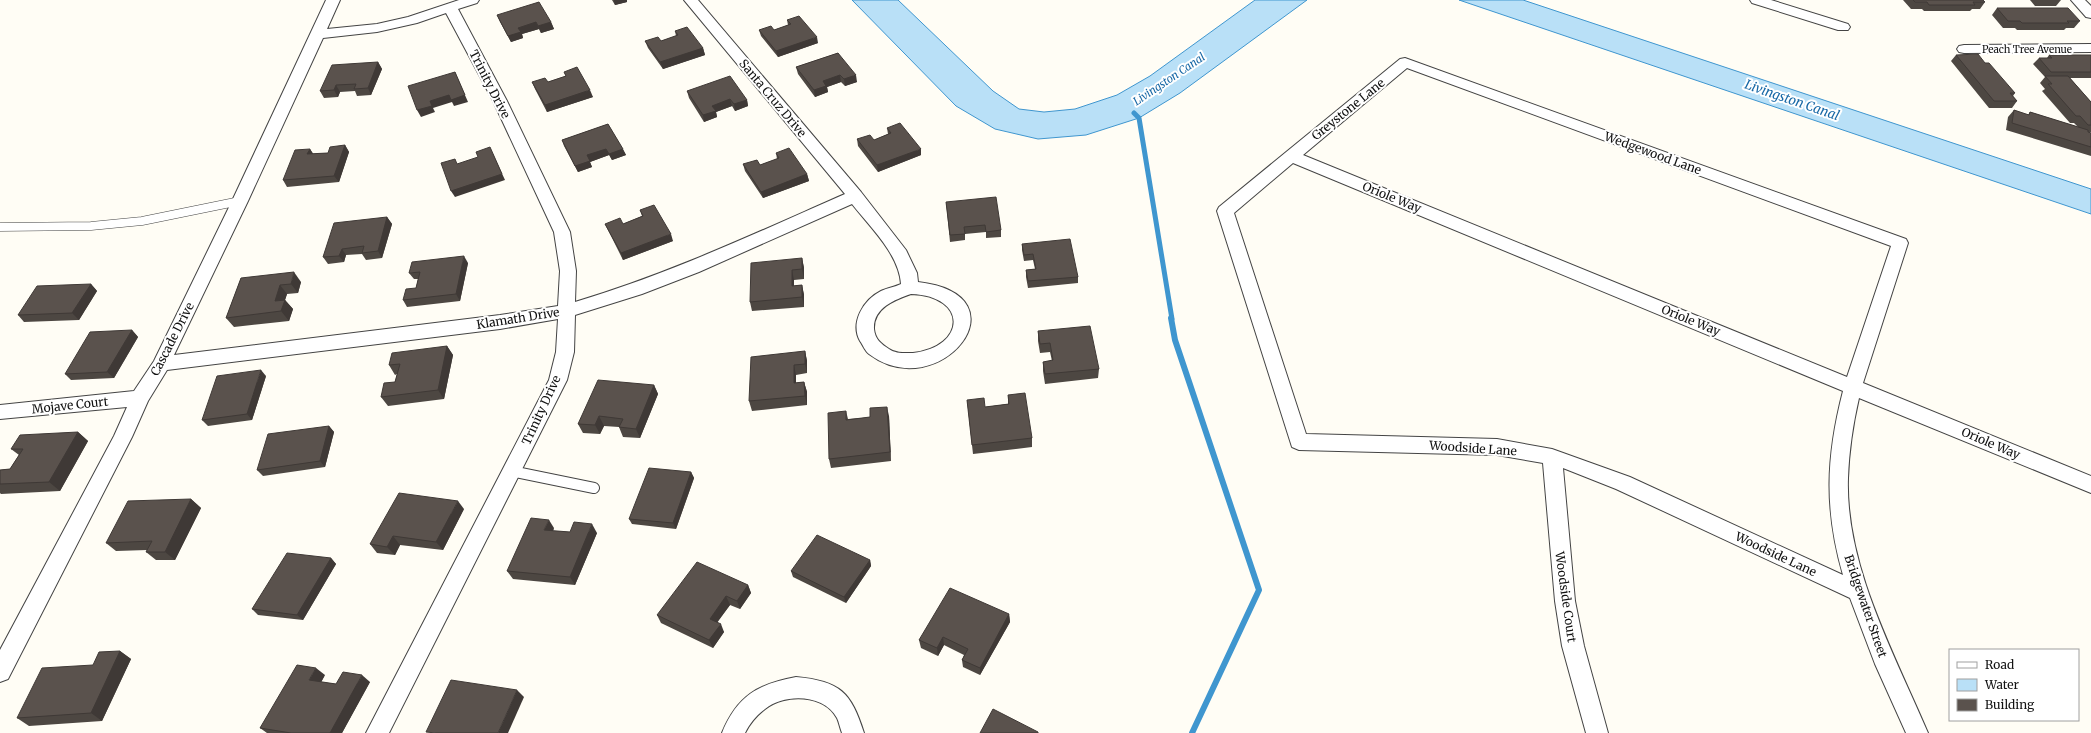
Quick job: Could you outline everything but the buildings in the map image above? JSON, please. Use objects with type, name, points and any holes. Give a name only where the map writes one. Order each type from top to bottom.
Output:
[{"type":"street","name":"Cascade Drive","points":[[0,672],[123,437],[140,398],[161,364],[240,202],[333,0]]},
{"type":"street","points":[[317,34],[377,28],[412,20],[472,0]]},
{"type":"street","name":"Santa Cruz Drive","points":[[691,0],[855,196],[900,254],[908,273],[910,288]]},
{"type":"street","points":[[2078,0],[2091,14]]},
{"type":"street","points":[[1763,1],[1844,27]]},
{"type":"street","name":"Trinity Drive","points":[[377,733],[558,380],[565,352],[568,271],[562,232],[500,101],[450,7]]},
{"type":"street","name":"Peach Tree Avenue","points":[[1964,49],[2091,48]]},
{"type":"street","name":"Greystone Lane","points":[[1225,210],[1405,62]]},
{"type":"street","name":"Wedgewood Lane","points":[[1405,62],[1900,243]]},
{"type":"street","name":"Oriole Way","points":[[1292,156],[1852,385],[2091,485]]},
{"type":"street","name":"Klamath Drive","points":[[161,364],[500,322],[567,311],[636,290],[693,268],[855,196]]},
{"type":"street","name":"Woodside Lane","points":[[1225,210],[1299,442],[1478,446],[1552,457],[1586,468],[1623,483],[1860,593]]},
{"type":"street","name":"Bridgewater Street","points":[[1900,243],[1852,385],[1841,443],[1838,479],[1842,524],[1850,566],[1876,640],[1917,733]]},
{"type":"street","points":[[910,288],[927,288],[944,294],[955,303],[958,308],[961,314],[962,326],[958,336],[949,347],[938,355],[915,361],[891,358],[873,348],[866,336],[864,323],[867,314],[876,302],[884,296],[910,288]]},
{"type":"street","name":"Mojave Court","points":[[0,412],[140,398]]},
{"type":"street","name":"Woodside Court","points":[[1552,457],[1564,601],[1573,646],[1597,733]]},
{"type":"street","points":[[733,733],[748,710],[765,696],[786,688],[807,687],[827,693],[842,705],[852,722],[854,733]]},
{"type":"lane","points":[[0,227],[91,226],[142,221],[240,202]]},
{"type":"lane","points":[[511,471],[594,488]]},
{"type":"water","name":"Livingston Canal","points":[[852,0],[898,0],[993,91],[1019,109],[1044,112],[1075,109],[1117,95],[1150,76],[1255,0],[1307,0],[1180,93],[1139,118],[1086,135],[1038,139],[995,129],[956,106]]},
{"type":"water","name":"Livingston Canal","points":[[1459,0],[1523,0],[2091,189],[2091,214]]},
{"type":"waterway","points":[[1134,113],[1139,118],[1172,319]]},
{"type":"waterway","points":[[1171,318],[1175,340],[1259,590],[1192,733]]}]
